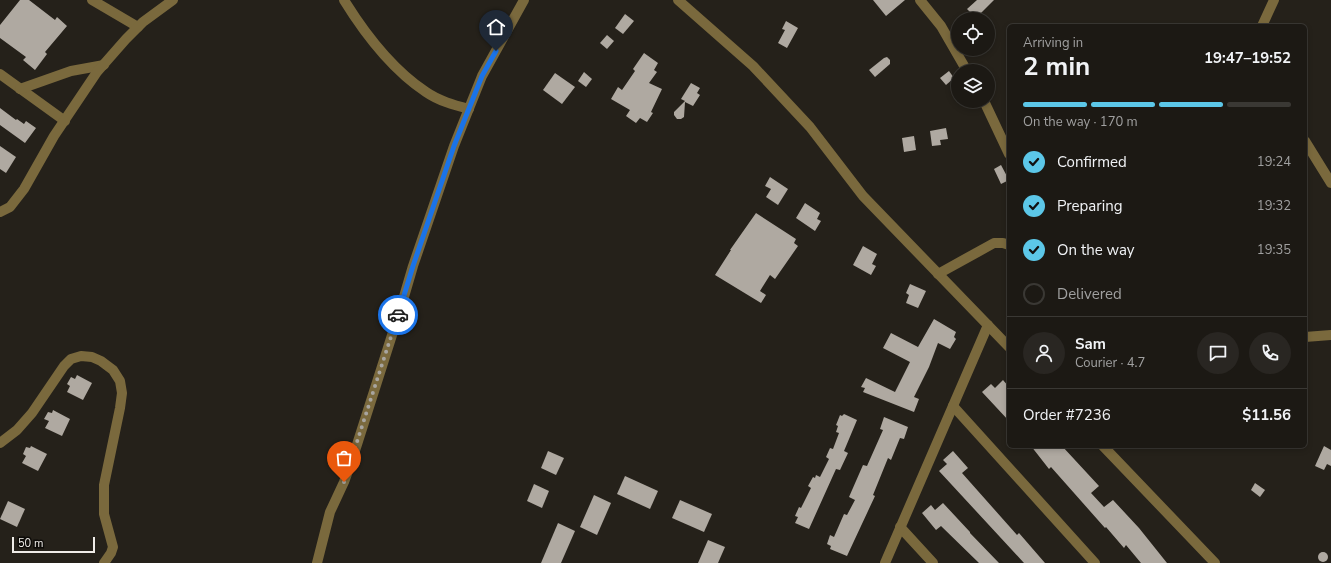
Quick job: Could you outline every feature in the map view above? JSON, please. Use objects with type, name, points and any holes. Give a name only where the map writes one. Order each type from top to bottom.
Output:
[{"type":"street","points":[[92,0],[138,27]]},
{"type":"street","points":[[0,212],[10,207],[24,189],[54,136],[89,82],[115,50],[138,27],[173,0]]},
{"type":"street","points":[[344,0],[360,24],[382,51],[415,84],[440,99],[469,109]]},
{"type":"street","points":[[317,563],[330,512],[344,482],[353,457],[413,266],[454,146],[482,76],[524,0]]},
{"type":"street","points":[[678,0],[753,66],[810,128],[863,196],[1007,345]]},
{"type":"street","points":[[920,0],[941,26],[963,64]]},
{"type":"street","points":[[1263,24],[1274,0]]},
{"type":"street","points":[[20,89],[70,72],[104,65]]},
{"type":"street","points":[[0,74],[65,121]]},
{"type":"street","points":[[987,108],[1007,150]]},
{"type":"street","points":[[1307,144],[1331,183]]},
{"type":"street","points":[[0,201],[10,207]]},
{"type":"street","points":[[938,274],[994,243],[1007,244]]},
{"type":"street","points":[[885,563],[988,325]]},
{"type":"street","points":[[1307,337],[1331,335]]},
{"type":"street","points":[[0,443],[17,430],[36,407],[64,366],[71,359],[81,356],[92,357],[101,361],[112,370],[120,381],[122,393],[104,485],[104,514],[113,547],[111,554],[104,563]]},
{"type":"street","points":[[953,406],[1095,563]]},
{"type":"street","points":[[1105,448],[1215,563]]},
{"type":"street","points":[[900,527],[933,563]]},
{"type":"building","points":[[20,0],[29,0],[55,20],[57,17],[67,26],[45,52],[47,54],[35,70],[23,60],[26,57],[0,38],[0,25]]},
{"type":"building","points":[[873,0],[905,0],[886,16]]},
{"type":"building","points":[[977,0],[994,0],[982,12],[970,12],[967,9]]},
{"type":"building","points":[[625,14],[634,21],[623,34],[615,28]]},
{"type":"building","points":[[786,21],[798,28],[787,48],[778,43],[785,30],[782,29]]},
{"type":"building","points":[[607,35],[614,41],[607,49],[600,43]]},
{"type":"building","points":[[644,53],[658,63],[654,70],[657,72],[649,83],[662,89],[651,112],[653,113],[647,122],[640,118],[636,123],[626,116],[630,110],[611,99],[618,87],[622,90],[635,71],[633,69]]},
{"type":"building","points":[[887,57],[890,60],[890,64],[875,77],[869,70]]},
{"type":"building","points":[[949,71],[951,74],[951,81],[946,85],[940,78]]},
{"type":"building","points":[[584,72],[592,79],[586,87],[578,81]]},
{"type":"building","points":[[555,73],[575,87],[562,104],[543,90]]},
{"type":"building","points":[[691,83],[700,88],[697,93],[700,95],[693,106],[685,102],[684,117],[677,119],[674,112],[685,101],[681,99]]},
{"type":"building","points":[[0,108],[16,120],[17,119],[24,124],[26,121],[36,128],[25,143],[0,125]]},
{"type":"building","points":[[946,128],[948,139],[940,140],[941,145],[932,146],[930,131]]},
{"type":"building","points":[[914,136],[916,150],[904,152],[902,138]]},
{"type":"building","points":[[0,146],[16,157],[6,173],[0,169]]},
{"type":"building","points":[[1001,165],[1007,176],[1007,181],[1001,184],[994,169]]},
{"type":"building","points":[[770,177],[788,189],[778,205],[766,197],[771,189],[765,186]]},
{"type":"building","points":[[805,203],[820,213],[817,219],[821,221],[815,231],[796,218]]},
{"type":"building","points":[[756,213],[796,239],[794,243],[798,246],[775,279],[770,275],[760,291],[766,295],[761,303],[715,275],[730,250]]},
{"type":"building","points":[[863,246],[877,254],[872,264],[876,266],[871,275],[853,265]]},
{"type":"building","points":[[910,284],[926,291],[918,308],[906,303],[909,295],[906,293]]},
{"type":"building","points":[[934,319],[956,332],[954,337],[956,339],[950,349],[938,343],[929,367],[914,397],[919,399],[914,412],[863,392],[865,388],[861,387],[866,378],[895,392],[910,362],[883,348],[891,333],[918,347]]},
{"type":"building","points":[[77,375],[92,383],[83,400],[67,392],[70,386],[67,384],[71,377],[75,379]]},
{"type":"building","points":[[1003,380],[1007,385],[1007,419],[982,392],[991,384],[995,388]]},
{"type":"building","points":[[53,410],[70,419],[62,436],[45,428],[49,421],[44,419],[48,412],[52,413]]},
{"type":"building","points":[[844,414],[857,420],[844,451],[848,453],[840,470],[836,469],[809,529],[795,523],[798,517],[795,516],[799,507],[801,508],[811,488],[808,486],[813,477],[815,478],[816,475],[820,477],[829,459],[826,457],[830,448],[833,449],[839,433],[836,432],[838,426],[836,425],[840,415],[842,416]]},
{"type":"building","points":[[884,417],[908,427],[904,439],[900,438],[891,460],[888,458],[873,495],[875,496],[847,556],[830,549],[831,546],[827,544],[830,535],[834,537],[844,514],[847,515],[855,500],[849,497],[863,465],[867,466],[883,430],[880,429]]},
{"type":"building","points":[[31,446],[47,454],[38,471],[22,463],[26,456],[23,454],[26,447],[30,448]]},
{"type":"building","points":[[1324,446],[1331,450],[1331,466],[1327,464],[1324,470],[1315,466]]},
{"type":"building","points":[[1033,448],[1064,448],[1099,486],[1091,493],[1104,507],[1113,500],[1139,528],[1167,563],[1141,563],[1126,545],[1124,548],[1106,527],[1105,528],[1051,467],[1049,469]]},
{"type":"building","points":[[548,451],[564,458],[556,475],[541,468]]},
{"type":"building","points":[[953,451],[968,468],[962,473],[1017,535],[1019,533],[1045,563],[1024,563],[939,471],[947,464],[943,460]]},
{"type":"building","points":[[625,476],[658,491],[650,509],[617,494]]},
{"type":"building","points":[[1255,483],[1265,490],[1260,497],[1251,490]]},
{"type":"building","points":[[534,484],[549,491],[542,508],[527,501]]},
{"type":"building","points":[[594,495],[611,503],[597,535],[580,527]]},
{"type":"building","points":[[680,500],[712,514],[704,532],[672,518]]},
{"type":"building","points":[[8,501],[25,509],[17,527],[0,519]]},
{"type":"building","points":[[943,503],[999,563],[979,563],[941,526],[936,530],[922,513],[931,505],[935,510]]},
{"type":"building","points":[[558,523],[575,531],[561,563],[541,563]]},
{"type":"building","points":[[708,540],[725,547],[718,563],[698,563]]},
{"type":"building","points":[[1321,552],[1325,552],[1327,553],[1327,561],[1321,562],[1318,559],[1318,555]]},
{"type":"way so far","points":[[344,482],[398,315]]},
{"type":"route","points":[[398,315],[454,146],[482,76],[496,51]]}]
